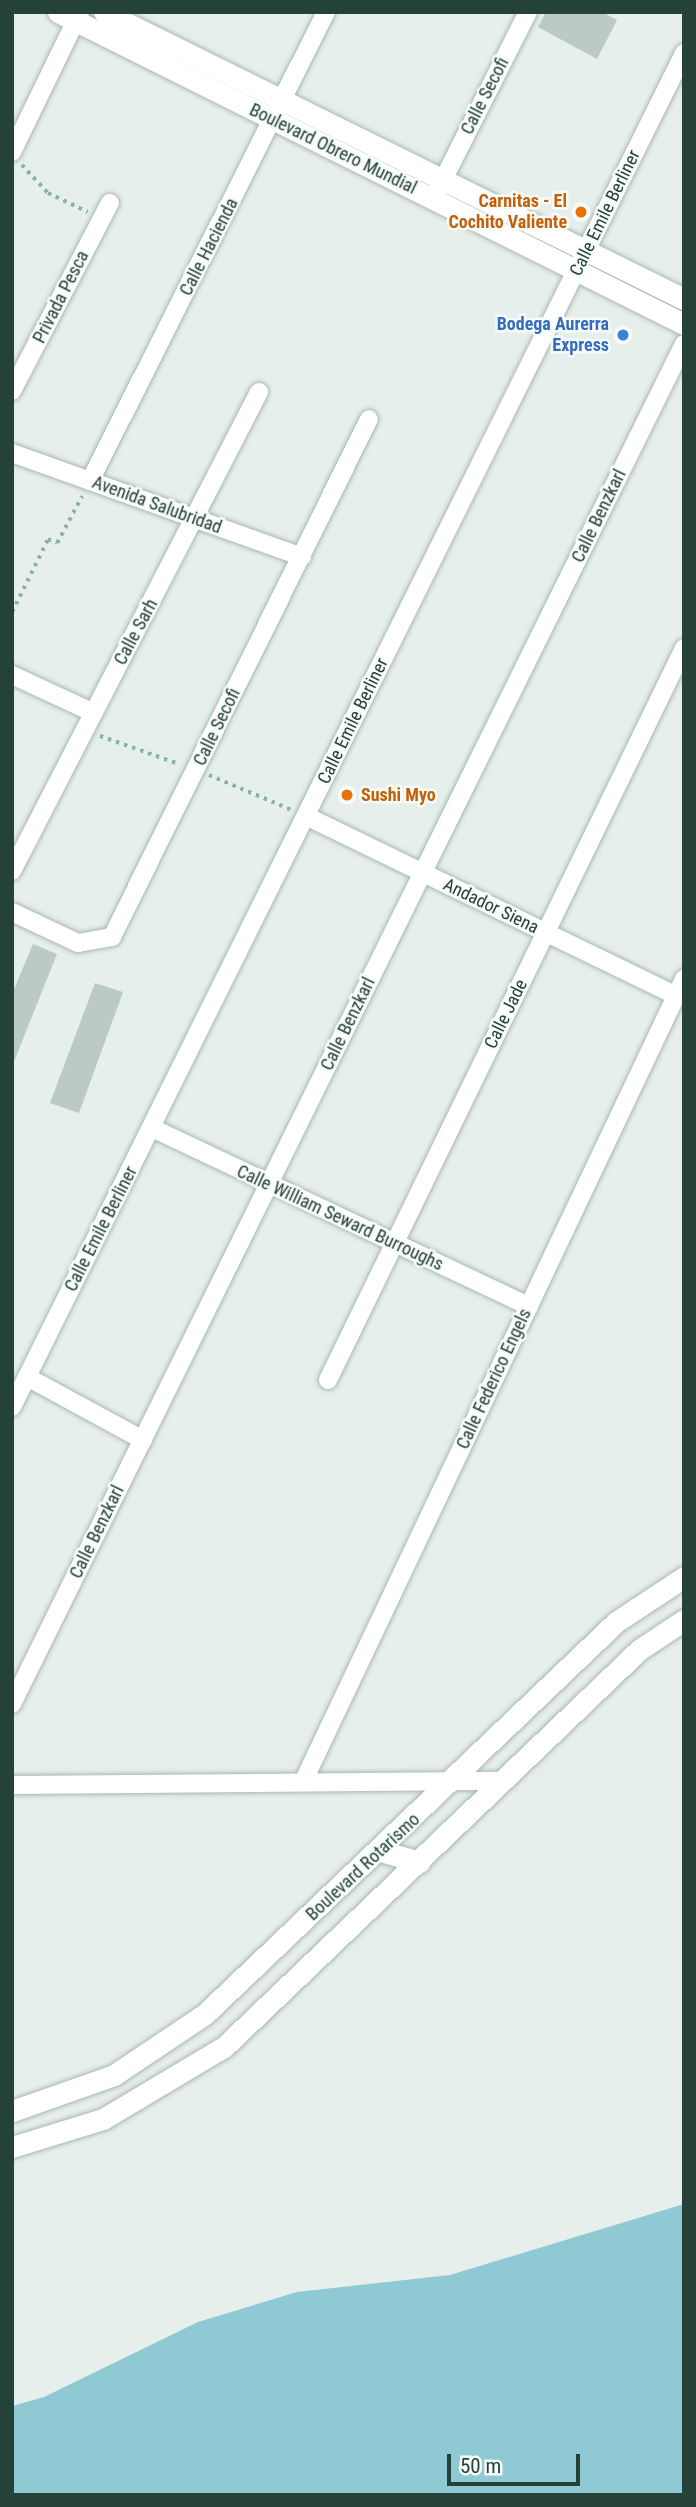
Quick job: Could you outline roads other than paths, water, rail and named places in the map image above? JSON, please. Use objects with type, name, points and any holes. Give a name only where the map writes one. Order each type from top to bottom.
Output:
[{"type":"street","name":"Boulevard Obrero Mundial","points":[[104,12],[684,299]]},
{"type":"street","name":"Calle Hacienda","points":[[90,481],[326,12]]},
{"type":"street","name":"Calle Secofi","points":[[433,199],[528,12]]},
{"type":"street","name":"Boulevard Obrero Mundial","points":[[71,15],[274,120],[684,324]]},
{"type":"street","points":[[13,149],[71,15]]},
{"type":"street","name":"Calle Emile Berliner","points":[[12,1407],[20,1386],[152,1128],[684,53]]},
{"type":"street","name":"Privada Pesca","points":[[12,391],[106,211]]},
{"type":"street","name":"Calle Benzkarl","points":[[12,1704],[684,344]]},
{"type":"street","name":"Calle Sarh","points":[[12,872],[259,392]]},
{"type":"street","name":"Calle Secofi","points":[[12,912],[78,943],[112,937],[369,419]]},
{"type":"street","name":"Avenida Salubridad","points":[[12,453],[302,557]]},
{"type":"street","name":"Calle Jade","points":[[328,1380],[684,648]]},
{"type":"street","points":[[12,675],[94,713]]},
{"type":"street","name":"Andador Siena","points":[[306,816],[676,996]]},
{"type":"street","name":"Calle Federico Engels","points":[[304,1780],[684,979]]},
{"type":"street","name":"Calle William Seward Burroughs","points":[[152,1128],[393,1245],[529,1306]]},
{"type":"street","points":[[20,1386],[143,1440]]},
{"type":"street","name":"Boulevard Rotarismo","points":[[12,2112],[114,2074],[176,2036],[456,1780],[616,1622],[684,1577]]},
{"type":"street","name":"Boulevard Rotarismo","points":[[12,2147],[103,2119],[203,2061],[506,1781],[639,1650],[684,1620]]},
{"type":"street","points":[[12,1785],[304,1780],[506,1781]]},
{"type":"street","points":[[380,1851],[420,1862]]},
{"type":"water","points":[[684,2204],[684,2495],[12,2495],[12,2406],[44,2397],[198,2322],[297,2292],[450,2275]]},
{"type":"place","name":"Carnitas - El Cochito Valiente","points":[[581,212]]},
{"type":"place","name":"Bodega Aurerra Express","points":[[623,335]]},
{"type":"place","name":"Sushi Myo","points":[[347,795]]}]
